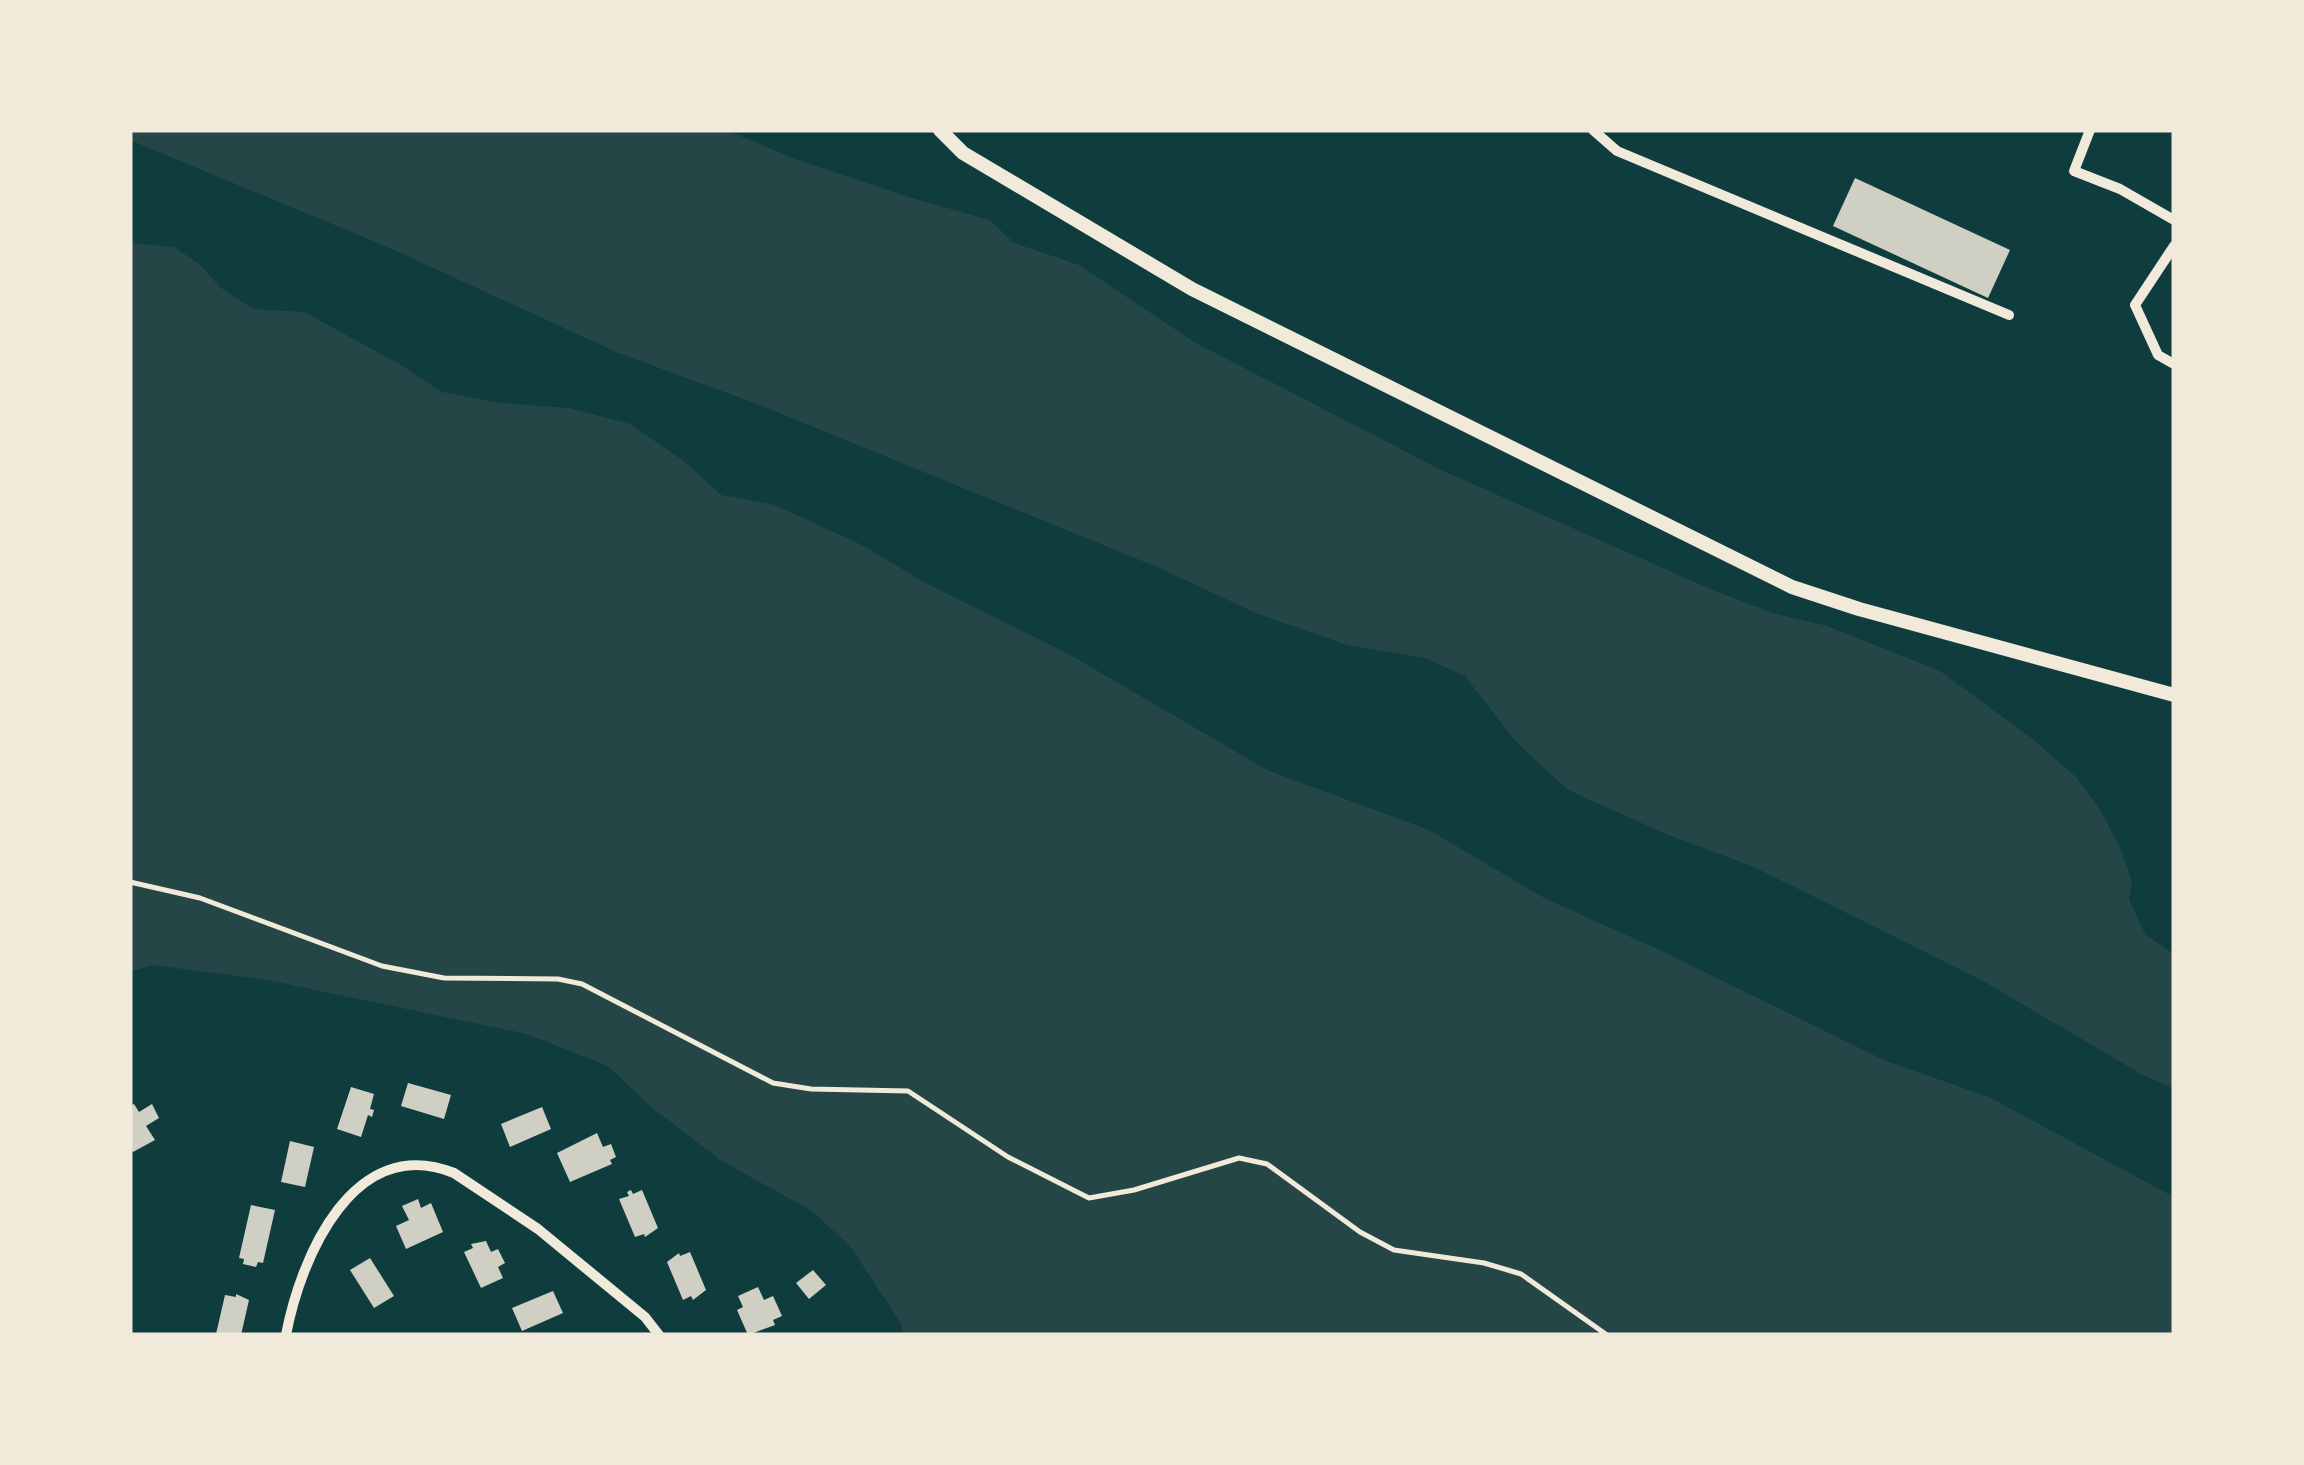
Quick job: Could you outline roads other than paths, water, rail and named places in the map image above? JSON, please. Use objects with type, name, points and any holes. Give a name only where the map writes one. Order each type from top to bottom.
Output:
[{"type":"street","points":[[940,130],[964,153],[1192,289],[1792,587],[2174,695]]},
{"type":"street","points":[[1593,130],[1616,152],[2009,315]]},
{"type":"street","points":[[2090,130],[2074,172],[2120,189],[2174,220]]},
{"type":"street","points":[[2172,363],[2158,355],[2135,305],[2174,246]]},
{"type":"street","points":[[286,1335],[292,1302],[303,1276],[322,1233],[342,1204],[366,1181],[394,1167],[416,1165],[454,1173],[538,1229],[645,1317],[659,1335]]},
{"type":"lane","points":[[130,882],[200,898],[382,966],[444,978],[582,984],[773,1083],[811,1089],[908,1091],[1008,1157],[1088,1198],[1134,1190],[1239,1158],[1267,1164],[1360,1232],[1394,1250],[1484,1263],[1522,1274],[1607,1335]]}]
